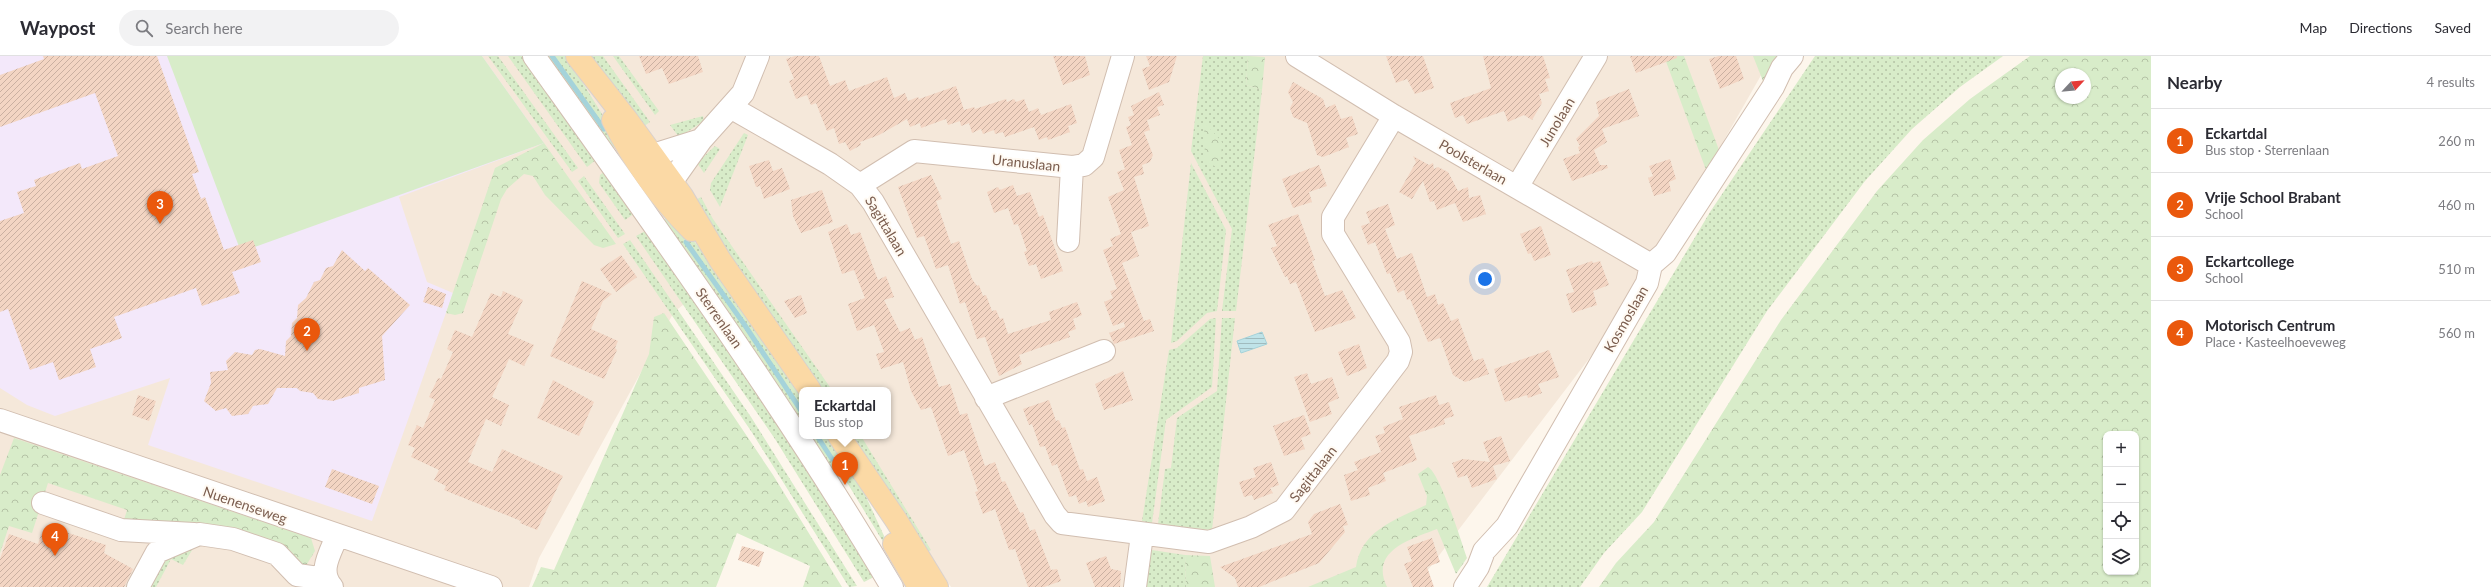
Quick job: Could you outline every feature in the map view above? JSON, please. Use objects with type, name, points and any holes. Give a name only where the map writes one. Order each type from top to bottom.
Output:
[{"type":"main road","points":[[577,56],[672,181],[720,260],[808,387]]},
{"type":"main road","points":[[590,74],[617,128],[655,186],[678,216],[720,260]]},
{"type":"main road","points":[[841,439],[868,482],[896,520],[937,587]]},
{"type":"main road","points":[[868,482],[882,523],[919,587]]},
{"type":"street","name":"Sterrenlaan","points":[[534,56],[766,387],[892,587]]},
{"type":"street","points":[[672,181],[701,140],[732,108],[743,93],[758,56]]},
{"type":"street","name":"Uranuslaan","points":[[860,185],[914,151],[1072,167],[1084,165],[1093,157],[1123,56]]},
{"type":"street","name":"Poolsterlaan","points":[[1297,56],[1394,116],[1651,265]]},
{"type":"street","name":"Junolaan","points":[[1517,187],[1595,56]]},
{"type":"street","points":[[1651,265],[1665,253],[1773,87],[1782,68],[1792,56]]},
{"type":"street","name":"Sagittalaan","points":[[732,108],[830,164],[860,185],[873,202],[986,398],[1055,515],[1062,523],[1209,542],[1251,527],[1284,510],[1398,362],[1401,352],[1399,342],[1333,234],[1333,217],[1394,116]]},
{"type":"street","points":[[653,155],[701,140]]},
{"type":"street","points":[[1068,241],[1072,167]]},
{"type":"street","name":"Kosmoslaan","points":[[1465,587],[1478,567],[1484,552],[1507,526],[1647,283],[1651,265]]},
{"type":"street","points":[[986,398],[1104,351]]},
{"type":"street","name":"Nuenenseweg","points":[[0,420],[337,536],[491,587]]},
{"type":"street","points":[[43,504],[121,530],[199,534],[233,539],[277,554],[297,575],[329,583],[325,569],[337,536]]},
{"type":"street","points":[[138,587],[157,552],[199,534]]},
{"type":"street","points":[[1135,587],[1142,534]]},
{"type":"shaded area","points":[[0,56],[1772,56],[1630,305],[1415,587],[951,587],[857,439],[891,439],[891,387],[823,387],[739,261],[674,312],[539,558],[529,587],[0,587]]},
{"type":"shaded area","points":[[0,56],[482,56],[544,143],[399,197],[427,282],[453,293],[372,521],[148,445],[170,378],[55,416],[27,405],[0,388]]},
{"type":"green space","points":[[167,56],[482,56],[544,143],[241,252]]},
{"type":"green space","points":[[488,56],[498,56],[578,168],[572,172]]},
{"type":"green space","points":[[508,56],[524,56],[597,159],[587,167]]},
{"type":"green space","points":[[545,56],[566,56],[620,143],[611,150]]},
{"type":"green space","points":[[587,56],[603,56],[650,122],[640,129]]},
{"type":"green space","points":[[613,56],[619,56],[659,111],[655,115]]},
{"type":"green space","points":[[1203,56],[1248,56],[1246,85],[1262,90],[1236,311],[1222,311],[1232,229],[1191,151]]},
{"type":"green space","points":[[1248,56],[1265,57],[1262,90],[1246,85]]},
{"type":"green space","points":[[1664,56],[1684,56],[1719,150],[1706,170]]},
{"type":"green space","points":[[1753,56],[1779,56],[1763,81]]},
{"type":"green space","points":[[1815,56],[2003,56],[1960,87],[1912,129],[1865,181],[1767,311],[1642,512],[1604,553],[1580,587],[1487,587],[1710,212]]},
{"type":"green space","points":[[2030,56],[2151,56],[2151,587],[1599,587],[1616,563],[1654,522],[1781,320],[1877,191],[1923,140],[1970,99]]},
{"type":"green space","points":[[703,116],[704,121],[679,137],[670,125]]},
{"type":"green space","points":[[1204,122],[1222,142],[1220,169],[1205,161]]},
{"type":"green space","points":[[744,133],[748,135],[720,207],[710,190],[711,183]]},
{"type":"green space","points":[[544,143],[616,244],[603,248],[594,245],[545,195],[533,176],[524,174],[507,189],[501,199],[463,313],[455,315],[446,313],[495,168]]},
{"type":"green space","points":[[715,146],[720,149],[704,173],[697,163]]},
{"type":"green space","points":[[1191,163],[1226,230],[1217,311],[1207,313],[1177,341],[1171,343]]},
{"type":"green space","points":[[605,171],[635,213],[625,220],[599,183],[600,175]]},
{"type":"green space","points":[[584,176],[625,234],[618,238],[578,181]]},
{"type":"green space","points":[[701,197],[713,219],[830,387],[819,387],[692,202]]},
{"type":"green space","points":[[672,215],[712,263],[799,389],[799,422],[662,221]]},
{"type":"green space","points":[[647,230],[698,302],[876,576],[864,582],[775,439],[636,236]]},
{"type":"green space","points":[[630,240],[751,417],[857,586],[849,587],[751,431],[623,244]]},
{"type":"green space","points":[[664,313],[773,475],[842,587],[803,587],[810,566],[737,533],[716,587],[532,587],[541,567],[554,570],[649,354],[654,317]]},
{"type":"green space","points":[[1216,318],[1212,387],[1166,420],[1152,523],[1142,521],[1169,350],[1177,348],[1210,319]]},
{"type":"green space","points":[[1222,318],[1235,318],[1212,530],[1158,524],[1165,469],[1171,468],[1177,418],[1217,391]]},
{"type":"green space","points":[[14,438],[311,538],[315,551],[307,564],[298,566],[123,523],[127,510],[48,483],[32,533],[9,526],[0,553],[0,475]]},
{"type":"green space","points":[[811,439],[832,439],[862,488],[885,538],[902,567],[899,568],[840,471],[833,475]]},
{"type":"green space","points":[[852,439],[863,439],[931,550],[923,555]]},
{"type":"green space","points":[[1428,467],[1433,472],[1444,494],[1467,558],[1456,574],[1437,529],[1405,542],[1388,555],[1384,564],[1383,574],[1387,587],[1308,587],[1356,567],[1359,554],[1365,544],[1382,527],[1426,505],[1427,496],[1418,474]]},
{"type":"green space","points":[[194,547],[183,565],[171,559],[156,587],[143,587],[162,557]]},
{"type":"green space","points":[[1145,549],[1185,555],[1186,587],[1141,587]]},
{"type":"green space","points":[[1185,555],[1210,556],[1215,587],[1186,587]]},
{"type":"water","points":[[1262,332],[1267,344],[1241,353],[1237,341]]},
{"type":"building","points":[[43,56],[157,56],[199,172],[192,174],[201,199],[205,197],[224,250],[253,240],[261,262],[232,272],[240,293],[202,306],[196,288],[114,317],[122,338],[90,349],[96,367],[59,380],[53,362],[30,370],[8,309],[0,312],[0,221],[24,213],[17,192],[36,186],[34,180],[80,163],[82,169],[118,156],[95,93],[0,127],[0,75],[44,59]]},
{"type":"building","points":[[639,56],[698,56],[703,72],[669,84],[662,68],[646,74]]},
{"type":"building","points":[[795,56],[819,56],[830,86],[845,80],[849,91],[887,77],[894,98],[905,93],[908,101],[918,97],[919,99],[956,86],[964,110],[974,107],[975,109],[1006,99],[1007,102],[1014,99],[1016,102],[1024,99],[1029,112],[1038,108],[1041,115],[1071,104],[1077,123],[1068,126],[1070,132],[1048,140],[1047,137],[1039,140],[1034,127],[1005,137],[1003,132],[995,134],[994,130],[983,134],[981,129],[972,133],[969,123],[961,126],[960,121],[948,125],[946,119],[921,128],[920,123],[910,127],[907,119],[879,135],[860,142],[861,145],[850,151],[845,142],[839,144],[834,128],[827,131],[816,103],[811,105],[807,95],[796,99],[789,81],[794,79],[786,59]]},
{"type":"building","points":[[1053,56],[1085,56],[1090,75],[1063,85]]},
{"type":"building","points":[[1146,56],[1177,56],[1169,82],[1149,90],[1142,69],[1150,66]]},
{"type":"building","points":[[1386,56],[1423,56],[1434,88],[1415,94],[1407,79],[1396,83]]},
{"type":"building","points":[[1483,56],[1543,56],[1550,78],[1545,79],[1549,91],[1539,94],[1542,103],[1532,120],[1524,115],[1508,122],[1504,111],[1467,124],[1463,115],[1455,118],[1450,103],[1491,88]]},
{"type":"building","points":[[1630,56],[1677,56],[1677,58],[1636,73]]},
{"type":"building","points":[[1719,56],[1736,56],[1744,79],[1720,89],[1709,59]]},
{"type":"building","points":[[1293,82],[1323,99],[1326,108],[1335,104],[1341,119],[1352,116],[1358,134],[1346,138],[1349,147],[1323,157],[1317,155],[1307,123],[1293,117],[1290,108],[1293,102],[1288,92]]},
{"type":"building","points":[[1629,89],[1639,116],[1602,129],[1607,142],[1594,150],[1600,165],[1607,165],[1608,168],[1572,181],[1563,159],[1580,153],[1578,147],[1580,146],[1576,139],[1599,116],[1596,102]]},
{"type":"building","points":[[1159,92],[1164,105],[1157,107],[1160,115],[1147,120],[1150,130],[1144,132],[1153,155],[1150,162],[1142,165],[1144,174],[1134,177],[1149,226],[1131,232],[1139,256],[1122,263],[1144,321],[1150,319],[1154,331],[1114,344],[1109,333],[1125,327],[1124,322],[1113,326],[1104,302],[1113,298],[1110,291],[1117,289],[1103,250],[1113,246],[1110,239],[1121,234],[1108,197],[1124,190],[1117,172],[1125,169],[1119,150],[1132,145],[1126,127],[1131,125],[1128,117],[1134,115],[1131,106]]},
{"type":"building","points":[[1413,156],[1429,165],[1433,163],[1434,169],[1438,167],[1448,172],[1458,191],[1468,187],[1469,198],[1480,195],[1486,214],[1463,222],[1455,203],[1437,210],[1434,201],[1430,202],[1423,181],[1412,199],[1399,192],[1416,162]]},
{"type":"building","points":[[1670,159],[1676,179],[1669,182],[1671,191],[1654,196],[1648,178],[1653,176],[1649,166]]},
{"type":"building","points":[[769,160],[773,171],[782,168],[790,189],[764,199],[760,186],[756,187],[749,166]]},
{"type":"building","points":[[1319,165],[1327,186],[1309,192],[1312,202],[1293,208],[1282,179]]},
{"type":"building","points":[[931,175],[942,199],[936,201],[951,244],[959,241],[972,279],[977,286],[979,285],[983,296],[986,295],[992,311],[996,310],[1000,319],[1003,318],[1008,334],[1051,320],[1049,312],[1077,302],[1082,315],[1073,319],[1076,329],[1068,332],[1070,337],[1019,355],[1022,364],[999,376],[985,337],[977,339],[965,302],[960,304],[948,265],[936,269],[924,236],[917,238],[898,187]]},
{"type":"building","points":[[1013,185],[1017,196],[1030,192],[1039,217],[1043,215],[1063,271],[1041,279],[1036,264],[1029,266],[1024,252],[1027,251],[1018,224],[1014,225],[1008,208],[994,213],[987,192],[998,187],[1000,190]]},
{"type":"building","points":[[822,190],[833,222],[801,233],[793,216],[791,200]]},
{"type":"building","points":[[1388,204],[1395,225],[1385,229],[1397,259],[1412,253],[1427,297],[1435,294],[1438,305],[1443,303],[1451,321],[1458,318],[1474,361],[1483,358],[1489,374],[1465,382],[1453,375],[1440,338],[1428,342],[1410,299],[1407,300],[1404,290],[1398,293],[1390,273],[1387,274],[1375,242],[1368,245],[1361,226],[1370,223],[1366,212]]},
{"type":"building","points":[[1298,214],[1315,260],[1312,261],[1325,296],[1342,290],[1356,318],[1315,332],[1296,282],[1290,284],[1271,248],[1277,246],[1268,225]]},
{"type":"building","points":[[847,224],[851,235],[860,232],[878,280],[886,276],[894,297],[884,300],[900,332],[910,328],[915,340],[922,337],[939,387],[950,384],[960,415],[967,413],[985,466],[995,462],[1002,482],[1005,481],[1020,513],[1023,512],[1030,531],[1035,529],[1051,570],[1057,569],[1061,581],[1044,587],[1028,587],[1015,549],[1009,550],[995,509],[983,514],[975,492],[978,491],[964,450],[948,456],[931,407],[921,410],[911,391],[903,362],[881,369],[876,354],[884,352],[874,325],[857,331],[848,304],[865,298],[854,270],[842,274],[828,232]]},
{"type":"building","points":[[1541,226],[1551,255],[1534,261],[1531,253],[1528,254],[1520,234]]},
{"type":"building","points":[[342,250],[365,271],[368,268],[410,305],[382,336],[385,380],[359,388],[359,393],[333,401],[318,399],[313,393],[300,391],[297,388],[277,388],[268,404],[253,406],[248,414],[232,416],[226,408],[216,411],[204,401],[211,383],[210,372],[228,370],[226,361],[235,352],[252,355],[255,350],[260,349],[285,356],[286,341],[291,336],[292,323],[297,318],[298,305],[306,298],[314,282],[320,280],[326,268],[333,266]]},
{"type":"building","points":[[621,255],[637,277],[616,292],[600,269]]},
{"type":"building","points":[[1592,261],[1593,263],[1600,261],[1609,285],[1593,291],[1597,305],[1572,313],[1566,294],[1574,292],[1566,270]]},
{"type":"building","points":[[582,281],[612,294],[603,301],[591,329],[618,341],[615,348],[617,350],[604,379],[550,356]]},
{"type":"building","points":[[428,287],[446,294],[442,308],[423,302]]},
{"type":"building","points":[[503,291],[523,300],[508,334],[534,345],[524,366],[509,359],[492,397],[509,405],[501,426],[486,419],[468,462],[492,472],[502,449],[563,476],[537,530],[520,523],[521,521],[444,490],[446,486],[434,480],[439,470],[411,457],[415,448],[408,445],[417,425],[423,428],[435,400],[429,397],[438,378],[441,379],[453,352],[447,349],[455,330],[472,337],[491,293],[501,297]]},
{"type":"building","points":[[801,295],[807,313],[795,318],[784,301]]},
{"type":"building","points":[[1359,344],[1367,368],[1347,376],[1338,352]]},
{"type":"building","points":[[1549,350],[1559,377],[1538,384],[1542,393],[1528,398],[1527,395],[1505,402],[1494,369]]},
{"type":"building","points":[[1123,371],[1133,400],[1104,410],[1095,384]]},
{"type":"building","points":[[1307,373],[1311,384],[1332,377],[1339,398],[1328,403],[1332,414],[1310,422],[1294,377]]},
{"type":"building","points":[[553,380],[594,402],[579,436],[537,418]]},
{"type":"building","points":[[138,395],[156,401],[149,421],[132,415]]},
{"type":"building","points":[[1436,395],[1439,405],[1449,402],[1454,416],[1444,419],[1445,424],[1409,436],[1417,460],[1383,473],[1386,481],[1368,488],[1370,495],[1351,501],[1344,475],[1358,470],[1354,462],[1381,452],[1375,436],[1385,433],[1383,427],[1403,419],[1399,407]]},
{"type":"building","points":[[1049,400],[1056,421],[1059,420],[1062,428],[1065,427],[1080,470],[1083,469],[1087,481],[1097,477],[1105,501],[1088,507],[1086,501],[1079,504],[1076,495],[1069,497],[1057,464],[1052,466],[1045,446],[1040,447],[1032,424],[1029,425],[1023,409]]},
{"type":"building","points":[[1304,415],[1311,434],[1301,438],[1305,449],[1284,456],[1273,426]]},
{"type":"building","points":[[1501,436],[1510,461],[1493,466],[1497,479],[1472,488],[1467,475],[1458,478],[1452,463],[1463,459],[1490,462],[1483,442]]},
{"type":"building","points":[[1271,462],[1279,485],[1270,488],[1273,493],[1254,500],[1252,495],[1244,497],[1239,482],[1256,477],[1253,468]]},
{"type":"building","points":[[332,469],[379,486],[372,504],[325,487]]},
{"type":"building","points":[[1340,504],[1348,525],[1343,526],[1345,532],[1319,563],[1259,587],[1238,587],[1235,578],[1220,567],[1312,534],[1308,522],[1314,514]]},
{"type":"building","points":[[59,530],[106,545],[104,553],[133,569],[124,587],[0,587],[0,559],[9,534],[38,544],[41,534],[56,539]]},
{"type":"building","points":[[1432,538],[1440,562],[1427,567],[1434,587],[1413,587],[1404,564],[1412,561],[1407,547]]},
{"type":"building","points":[[742,546],[764,552],[759,567],[738,560]]},
{"type":"building","points":[[1106,556],[1111,569],[1121,571],[1120,587],[1095,587],[1086,563]]},
{"type":"waterway","points":[[552,56],[604,129]]},
{"type":"waterway","points":[[686,242],[744,324],[799,407]]},
{"type":"waterway","points":[[819,439],[832,459]]},
{"type":"place","name":"Eckartcollege","points":[[160,224]]},
{"type":"place","name":"Vrije School Brabant","points":[[307,351]]},
{"type":"place","name":"Eckartdal","points":[[845,485]]},
{"type":"place","name":"Motorisch Centrum","points":[[55,556]]}]
